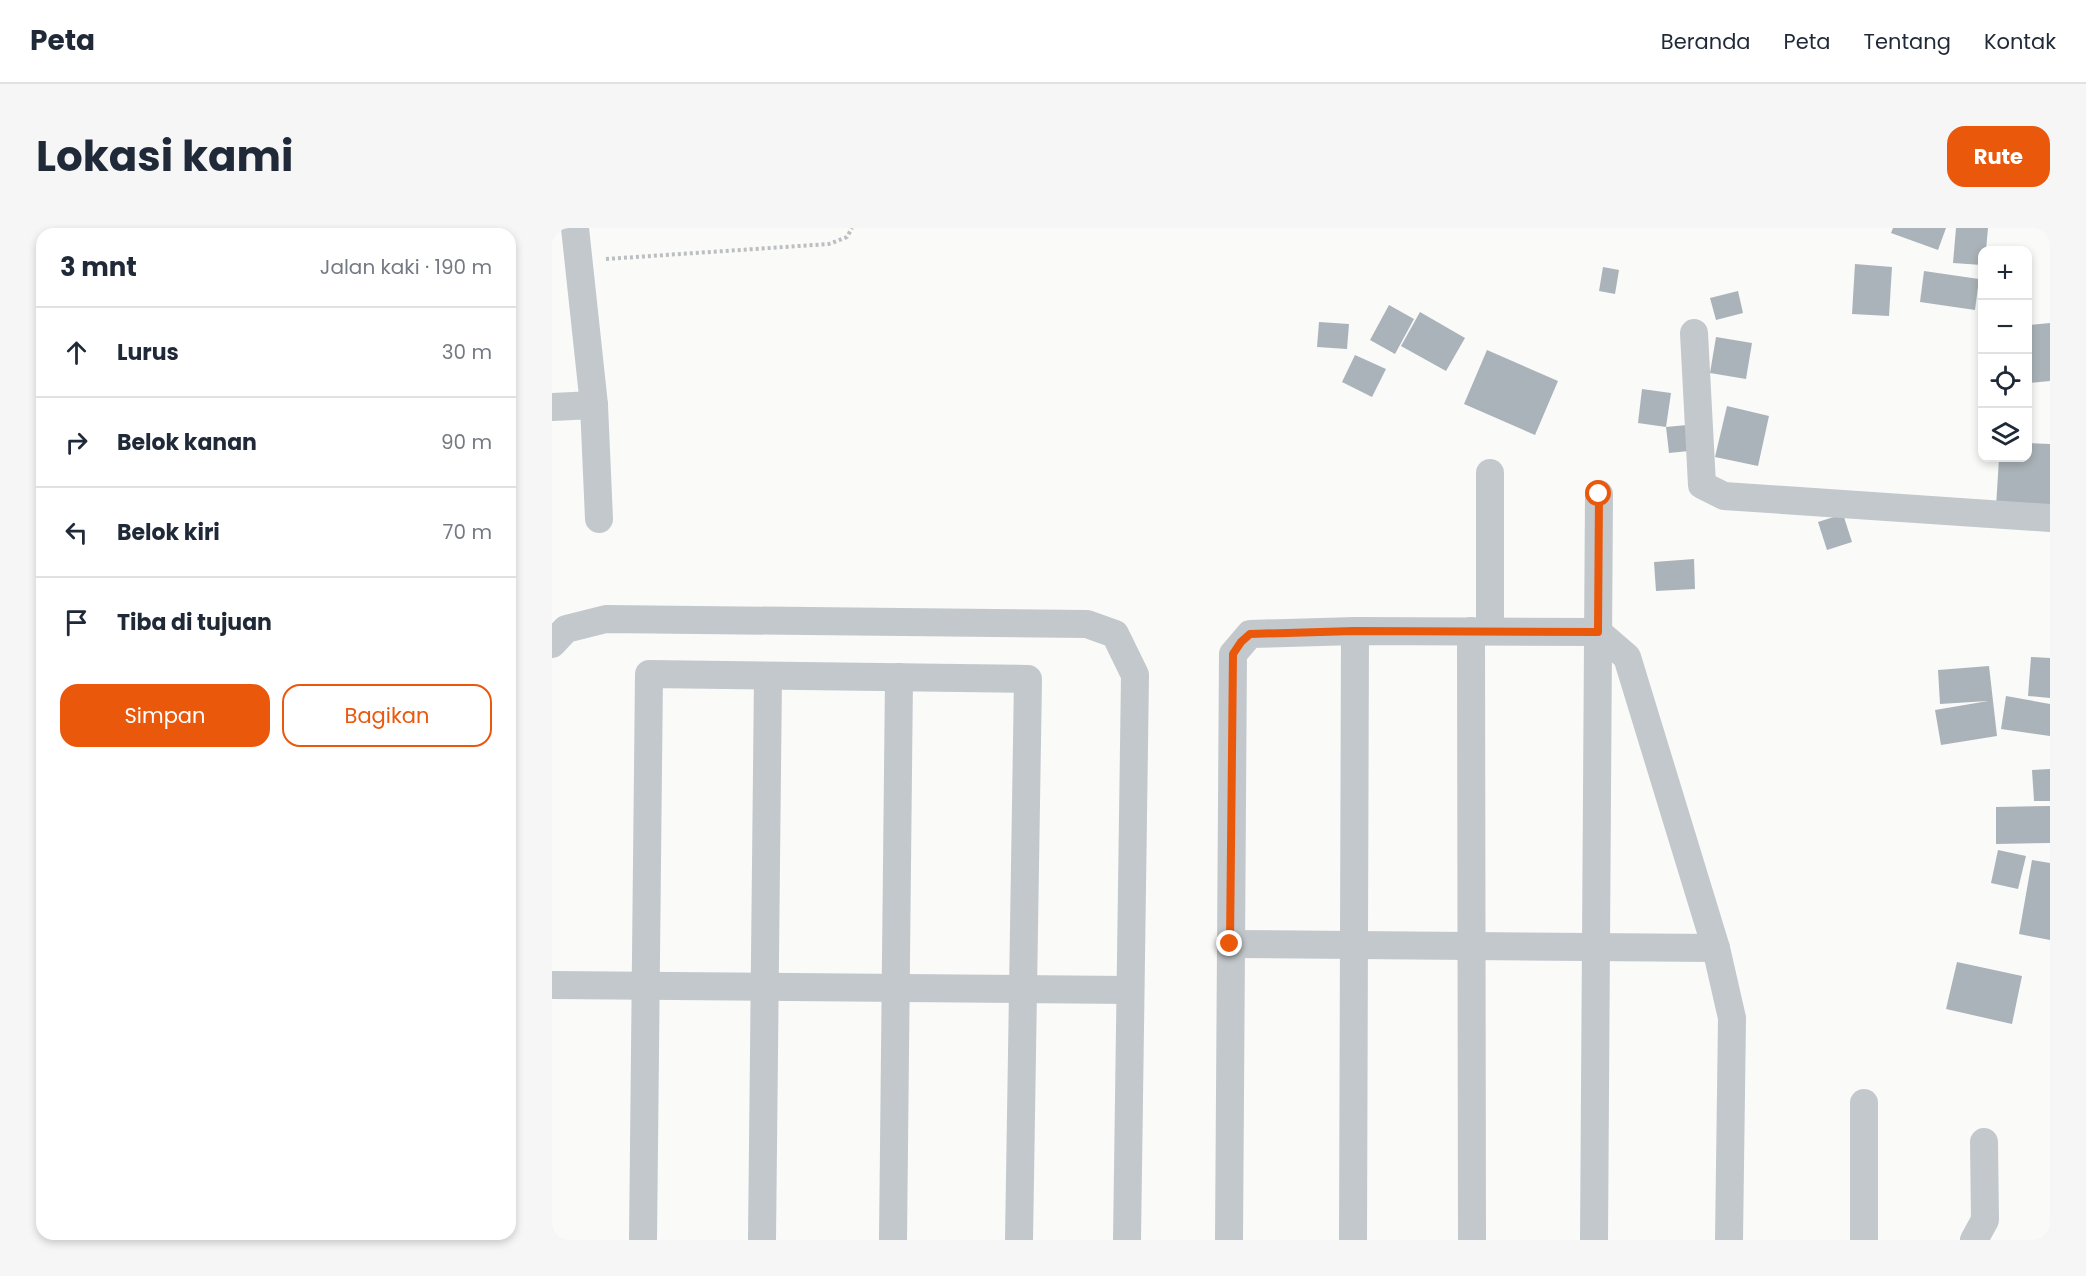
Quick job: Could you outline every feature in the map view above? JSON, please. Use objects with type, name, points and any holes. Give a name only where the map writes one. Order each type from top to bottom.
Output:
[{"type":"street","points":[[575,228],[594,405],[599,519]]},
{"type":"street","points":[[1694,333],[1702,485],[1710,490],[1724,496],[2050,518]]},
{"type":"street","points":[[552,408],[594,405]]},
{"type":"street","points":[[1472,1240],[1472,946],[1480,631],[1490,472]]},
{"type":"street","points":[[1594,1240],[1599,494]]},
{"type":"street","points":[[552,644],[566,629],[606,619],[1087,624],[1115,634],[1135,675],[1127,1240]]},
{"type":"street","points":[[1353,1240],[1354,631]]},
{"type":"street","points":[[1229,1240],[1233,654],[1250,634],[1354,631],[1598,632],[1627,657],[1716,948],[1732,1017],[1729,1240]]},
{"type":"street","points":[[643,1240],[649,675],[1028,679],[1025,990],[1019,1240]]},
{"type":"street","points":[[762,1240],[768,676]]},
{"type":"street","points":[[893,1240],[899,677]]},
{"type":"street","points":[[1230,944],[1716,948]]},
{"type":"street","points":[[552,985],[1129,990]]},
{"type":"street","points":[[1864,1103],[1864,1240]]},
{"type":"street","points":[[1974,1240],[1985,1220],[1984,1142]]},
{"type":"path","points":[[579,260],[830,244],[847,237],[852,228]]},
{"type":"building","points":[[1893,228],[1946,228],[1938,250],[1891,233]]},
{"type":"building","points":[[1956,228],[1988,228],[1986,246],[1978,246],[1978,265],[1953,263]]},
{"type":"building","points":[[1855,264],[1892,267],[1889,316],[1852,314]]},
{"type":"building","points":[[1603,267],[1619,270],[1615,294],[1599,291]]},
{"type":"building","points":[[1924,271],[1978,279],[1975,310],[1920,302]]},
{"type":"building","points":[[1738,291],[1743,313],[1716,320],[1710,298]]},
{"type":"building","points":[[1389,305],[1414,319],[1395,354],[1370,340]]},
{"type":"building","points":[[1420,312],[1465,338],[1446,371],[1401,346]]},
{"type":"building","points":[[1319,322],[1349,324],[1347,349],[1317,347]]},
{"type":"building","points":[[2050,323],[2050,381],[2032,383],[2032,325]]},
{"type":"building","points":[[1716,337],[1752,343],[1746,379],[1710,373]]},
{"type":"building","points":[[1487,350],[1558,381],[1535,435],[1464,404]]},
{"type":"building","points":[[1355,355],[1386,369],[1372,397],[1342,382]]},
{"type":"building","points":[[1642,389],[1671,393],[1666,427],[1638,423]]},
{"type":"building","points":[[1727,406],[1769,416],[1758,466],[1715,457]]},
{"type":"building","points":[[1687,425],[1689,451],[1669,453],[1666,427]]},
{"type":"building","points":[[2032,443],[2050,444],[2050,509],[1996,507],[1999,462],[2032,462]]},
{"type":"building","points":[[1843,514],[1852,542],[1827,550],[1818,522]]},
{"type":"building","points":[[1694,559],[1695,589],[1656,591],[1654,562]]},
{"type":"building","points":[[2031,657],[2050,658],[2050,698],[2028,696]]},
{"type":"building","points":[[1989,666],[1997,736],[1941,745],[1935,710],[1988,701],[1940,704],[1938,670]]},
{"type":"building","points":[[2006,696],[2050,704],[2050,736],[2001,729]]},
{"type":"building","points":[[2050,769],[2050,801],[2034,801],[2032,770]]},
{"type":"building","points":[[2050,806],[2050,843],[1996,844],[1996,807]]},
{"type":"building","points":[[1998,850],[2026,856],[2018,889],[1991,883]]},
{"type":"building","points":[[2032,860],[2050,863],[2050,940],[2019,934]]},
{"type":"building","points":[[1957,962],[2022,976],[2012,1024],[1946,1009]]},
{"type":"route","points":[[1230,944],[1233,654],[1241,642],[1250,634],[1354,631],[1598,632],[1599,494]]}]
